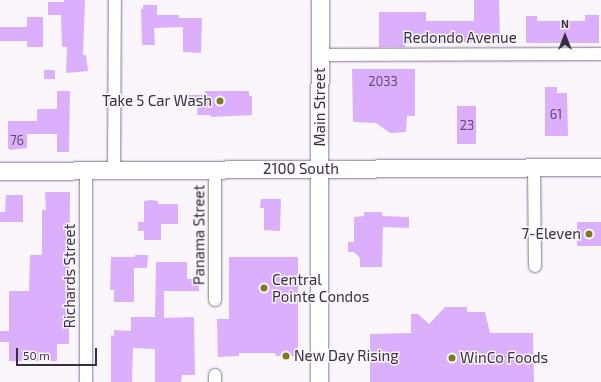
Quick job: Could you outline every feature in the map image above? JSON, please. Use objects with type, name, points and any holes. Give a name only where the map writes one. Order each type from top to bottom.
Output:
[{"type":"main road","name":"Main Street","points":[[319,382],[320,0]]},
{"type":"main road","name":"2100 South","points":[[0,171],[601,167]]},
{"type":"street","points":[[114,170],[115,0]]},
{"type":"street","name":"Redondo Avenue","points":[[320,55],[601,54]]},
{"type":"street","points":[[534,168],[535,266]]},
{"type":"street","name":"Richards Street","points":[[86,170],[86,382]]},
{"type":"street","name":"Panama Street","points":[[214,300],[215,170]]},
{"type":"building","points":[[64,0],[85,0],[83,55],[86,55],[88,71],[66,73],[67,47],[62,47],[61,15],[48,15],[48,2],[64,2]]},
{"type":"building","points":[[474,0],[499,0],[500,39],[495,40],[495,42],[405,43],[405,47],[379,47],[379,12],[426,12],[426,21],[474,21]]},
{"type":"building","points":[[143,5],[157,5],[157,15],[179,15],[179,18],[202,18],[201,53],[183,52],[183,27],[154,28],[155,45],[142,45],[141,9],[143,9]]},
{"type":"building","points":[[585,15],[599,15],[599,43],[526,43],[526,16],[537,16],[537,21],[585,21]]},
{"type":"building","points":[[27,17],[43,17],[43,47],[27,47],[27,41],[0,41],[0,27],[27,27]]},
{"type":"building","points":[[352,69],[415,69],[415,116],[407,116],[406,132],[390,133],[376,123],[353,122]]},
{"type":"building","points":[[44,70],[55,70],[55,79],[44,79]]},
{"type":"building","points":[[545,87],[557,87],[557,93],[567,93],[568,136],[545,136]]},
{"type":"building","points":[[57,91],[70,91],[69,152],[57,152],[57,134],[27,134],[27,148],[10,150],[8,148],[8,121],[37,121],[37,109],[57,109]]},
{"type":"building","name":"Take 5 Car Wash","points":[[205,91],[249,91],[249,96],[252,96],[252,115],[211,117],[211,115],[197,115],[198,105],[187,105],[187,95],[205,95]]},
{"type":"building","points":[[457,106],[476,106],[476,144],[457,144]]},
{"type":"building","points":[[45,192],[70,192],[69,344],[57,344],[57,361],[9,361],[9,342],[0,342],[0,331],[9,331],[9,291],[29,291],[30,255],[42,255],[42,210],[46,210]]},
{"type":"building","points":[[6,195],[23,195],[23,222],[0,222],[0,212],[5,212]]},
{"type":"building","points":[[261,199],[281,199],[280,231],[264,230],[264,208],[260,208]]},
{"type":"building","points":[[144,201],[158,201],[158,204],[178,204],[178,224],[161,224],[161,240],[144,240],[144,231],[138,231],[138,222],[144,222]]},
{"type":"building","points":[[364,212],[382,212],[382,216],[409,217],[409,228],[383,227],[382,267],[360,267],[360,258],[354,252],[348,252],[348,242],[354,242],[354,217],[364,216]]},
{"type":"building","name":"7-Eleven","points":[[577,222],[601,222],[601,246],[577,246]]},
{"type":"building","points":[[135,255],[148,255],[147,268],[134,268],[134,302],[114,302],[114,290],[110,290],[111,257],[135,257]]},
{"type":"building","name":"Central Pointe Condos","points":[[229,257],[298,257],[298,356],[276,356],[275,353],[239,353],[239,356],[218,357],[217,319],[229,319]]},
{"type":"building","points":[[156,262],[187,262],[187,279],[199,279],[199,291],[164,291],[164,318],[194,317],[195,375],[182,375],[181,382],[155,382],[155,349],[133,348],[132,382],[111,382],[111,335],[114,336],[114,330],[131,331],[131,317],[155,317]]},
{"type":"building","name":"WinCo Foods","points":[[445,307],[467,307],[467,312],[485,312],[490,333],[533,333],[534,382],[370,382],[370,334],[411,333],[411,314],[418,314],[429,324]]},
{"type":"place","name":"Take 5 Car Wash","points":[[220,101]]},
{"type":"place","name":"7-Eleven","points":[[589,234]]},
{"type":"place","name":"Central Pointe Condos","points":[[264,288]]},
{"type":"place","name":"New Day Rising","points":[[286,356]]},
{"type":"place","name":"WinCo Foods","points":[[452,358]]}]
